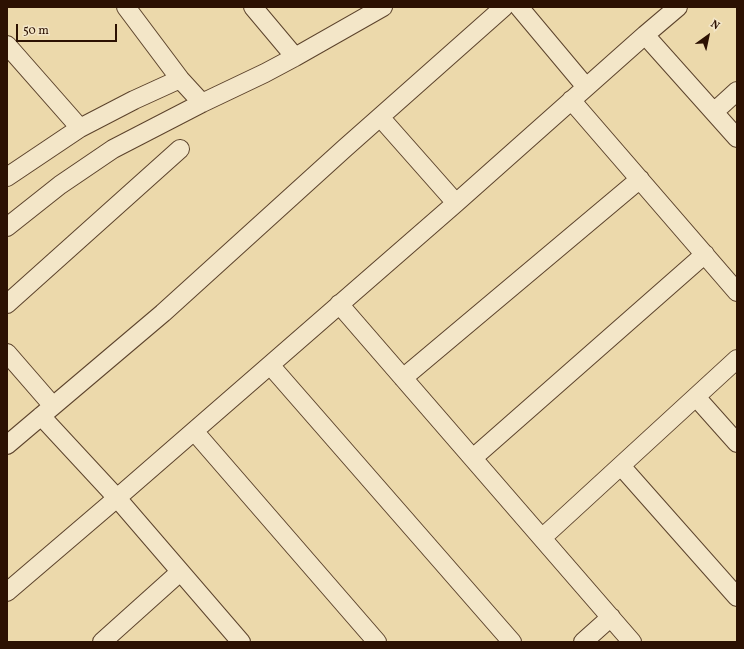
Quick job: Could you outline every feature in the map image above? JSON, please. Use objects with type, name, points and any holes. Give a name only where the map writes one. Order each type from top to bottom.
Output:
[{"type":"street","points":[[126,7],[180,79],[202,103]]},
{"type":"street","points":[[252,7],[295,57]]},
{"type":"street","points":[[7,227],[60,185],[113,149],[202,103],[266,73],[383,7]]},
{"type":"street","points":[[7,445],[163,313],[345,148],[504,7]]},
{"type":"street","points":[[519,7],[586,87]]},
{"type":"street","points":[[7,592],[456,203],[678,7]]},
{"type":"street","points":[[645,35],[737,138]]},
{"type":"street","points":[[7,45],[80,128]]},
{"type":"street","points":[[7,177],[80,128],[134,100],[180,79]]},
{"type":"street","points":[[714,112],[737,91]]},
{"type":"street","points":[[571,100],[737,292]]},
{"type":"street","points":[[380,117],[456,203]]},
{"type":"street","points":[[7,304],[180,149]]},
{"type":"street","points":[[403,378],[640,179]]},
{"type":"street","points":[[473,458],[704,254]]},
{"type":"street","points":[[339,304],[632,642]]},
{"type":"street","points":[[7,354],[47,411],[117,498],[241,642]]},
{"type":"street","points":[[542,538],[737,359]]},
{"type":"street","points":[[270,365],[512,642]]},
{"type":"street","points":[[696,396],[737,443]]},
{"type":"street","points":[[194,431],[377,642]]},
{"type":"street","points":[[621,466],[737,597]]},
{"type":"street","points":[[102,642],[180,572]]},
{"type":"street","points":[[583,642],[611,617]]}]
